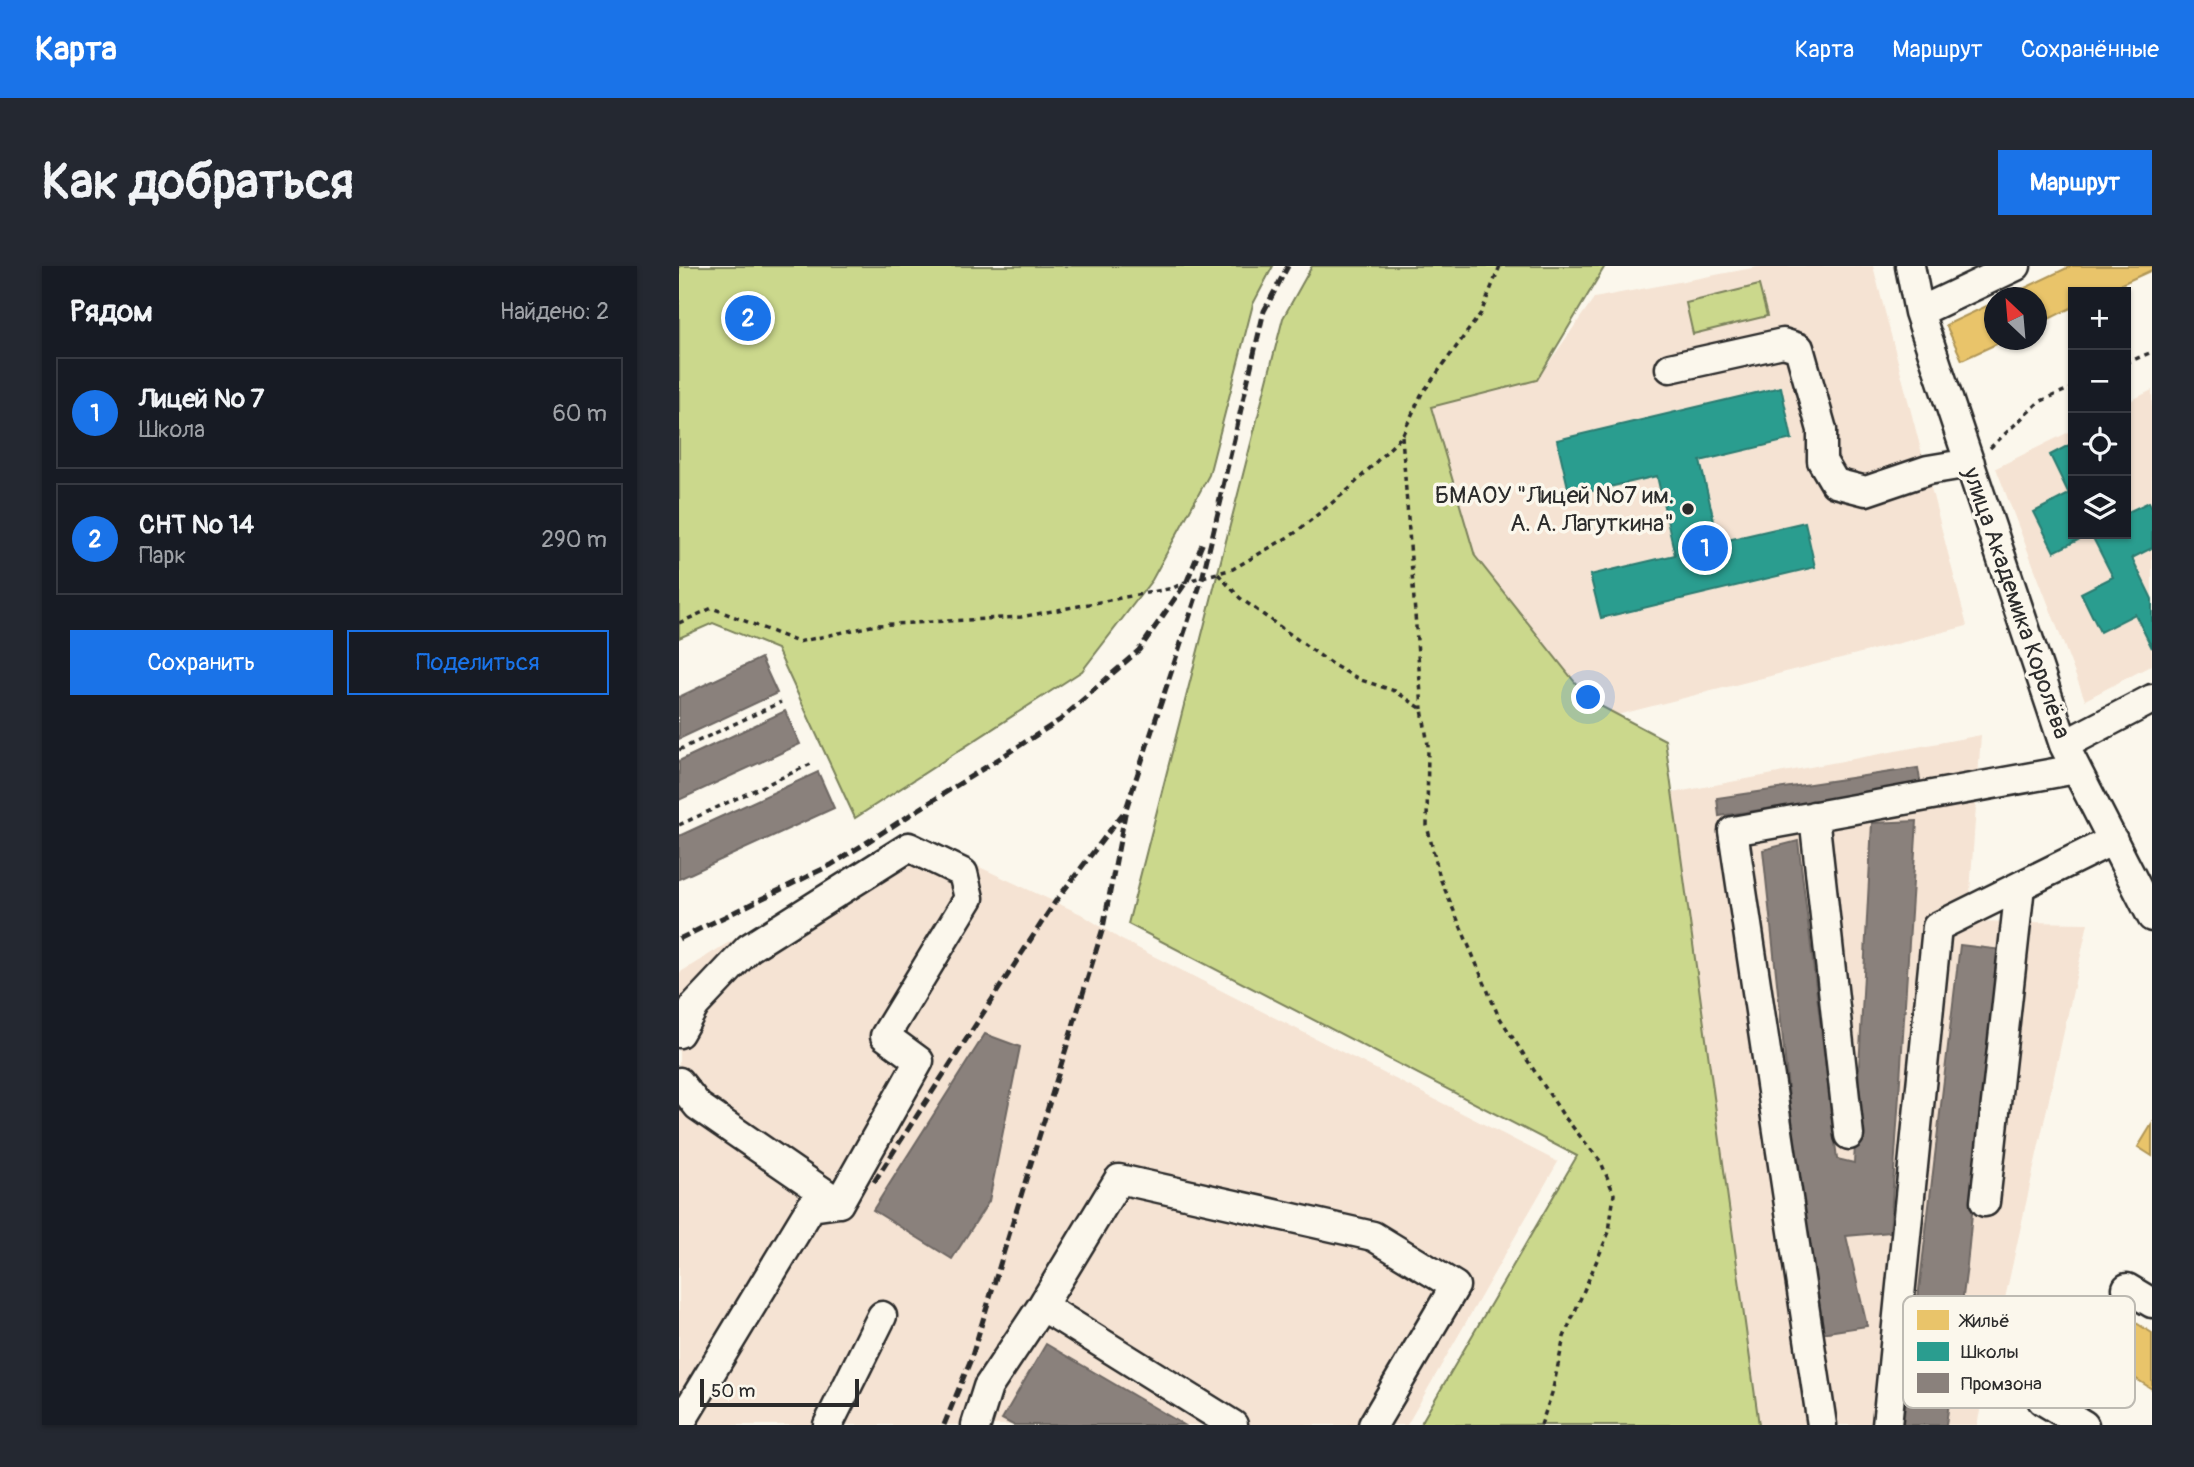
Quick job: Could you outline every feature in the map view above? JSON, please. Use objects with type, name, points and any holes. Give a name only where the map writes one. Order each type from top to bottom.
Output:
[{"type":"street","points":[[1919,312],[2016,266]]},
{"type":"street","name":"улица Академика Королёва","points":[[1912,272],[1919,312],[1975,460],[2070,757],[2152,916]]},
{"type":"street","points":[[1670,368],[1783,343],[1799,348],[1822,430],[1822,461],[1835,483],[1853,489],[1865,491],[1928,470],[1975,460]]},
{"type":"street","points":[[1822,1425],[1733,831],[1814,816],[2070,757],[2152,699]]},
{"type":"street","points":[[1814,816],[1849,1135]]},
{"type":"street","points":[[1887,1425],[1937,927],[2113,840]]},
{"type":"street","points":[[679,1034],[695,1005],[749,948],[909,847],[963,873],[968,898],[885,1036],[919,1061],[839,1203]]},
{"type":"street","points":[[1985,1202],[2020,886]]},
{"type":"street","points":[[679,1082],[698,1106],[839,1203]]},
{"type":"street","points":[[976,1425],[988,1387],[1042,1306],[1119,1179],[1373,1236],[1455,1286],[1373,1425]]},
{"type":"street","points":[[680,1425],[811,1207],[839,1203]]},
{"type":"street","points":[[2127,1289],[2152,1303]]},
{"type":"street","points":[[1042,1306],[1233,1425]]},
{"type":"street","points":[[828,1425],[881,1316]]},
{"type":"street","points":[[2055,1408],[2084,1425]]},
{"type":"path","points":[[679,623],[712,608],[797,642],[876,625],[1021,617],[1173,588],[1187,581],[1233,569],[1295,533],[1349,489],[1402,436],[1421,395],[1481,313],[1500,266]]},
{"type":"path","points":[[2131,361],[2152,352]]},
{"type":"path","points":[[1975,460],[2039,402],[2068,389]]},
{"type":"path","points":[[1402,436],[1422,709],[1428,745],[1427,826],[1440,878],[1499,1014],[1563,1115],[1601,1162],[1614,1194],[1609,1232],[1564,1337],[1552,1393],[1541,1425]]},
{"type":"path","points":[[1218,573],[1240,598],[1333,665],[1360,680],[1395,691],[1422,709]]},
{"type":"path","points":[[679,750],[781,702]]},
{"type":"path","points":[[679,825],[811,764]]},
{"type":"shaded area","points":[[1763,266],[1873,266],[1967,626],[1507,743],[1431,407],[1537,380],[1594,298]]},
{"type":"shaded area","points":[[2152,390],[2152,665],[2085,700],[1996,468],[2068,432],[2068,539],[2131,539],[2131,400]]},
{"type":"shaded area","points":[[1981,735],[1968,921],[2088,923],[2006,1296],[1903,1296],[1903,1408],[1981,1408],[1977,1425],[1759,1425],[1672,793]]},
{"type":"shaded area","points":[[906,833],[1081,914],[1120,939],[1558,1162],[1407,1425],[679,1425],[679,973]]},
{"type":"green space","points":[[679,266],[1273,266],[1253,304],[1209,475],[1152,580],[1082,671],[855,818],[777,649],[713,623],[679,638]]},
{"type":"green space","points":[[1312,266],[1605,266],[1537,380],[1431,407],[1475,556],[1589,700],[1665,740],[1759,1425],[1420,1425],[1577,1156],[1128,924],[1283,318]]},
{"type":"green space","points":[[1759,285],[1767,316],[1693,334],[1686,303]]},
{"type":"building: Жильё","points":[[2071,266],[2152,266],[2152,270],[2115,287],[2068,287],[2068,310],[2047,320],[2047,287],[2027,287]]},
{"type":"building: Жильё","points":[[1984,307],[1984,350],[1962,360],[1946,325]]},
{"type":"building: Жильё","points":[[2152,1124],[2152,1156],[2138,1147]]},
{"type":"building: Жильё","points":[[2135,1322],[2152,1333],[2152,1389],[2135,1378]]},
{"type":"building: Школы","name":"БМАОУ \"Лицей №7 им. А. А. Лагуткина\"","points":[[1781,387],[1792,439],[1700,461],[1719,542],[1805,522],[1815,567],[1601,618],[1590,575],[1675,555],[1657,476],[1570,496],[1557,440]]},
{"type":"building: Школы","points":[[2068,446],[2068,492],[2050,455]]},
{"type":"building: Школы","points":[[2068,495],[2068,539],[2080,539],[2054,552],[2034,512]]},
{"type":"building: Школы","points":[[2149,502],[2152,508],[2152,548],[2132,558],[2152,599],[2152,648],[2135,614],[2100,632],[2081,593],[2113,577],[2094,539],[2131,539],[2131,511]]},
{"type":"building: Промзона","points":[[761,658],[777,693],[679,739],[679,697]]},
{"type":"building: Промзона","points":[[785,711],[800,744],[679,800],[679,761]]},
{"type":"building: Промзона","points":[[1918,768],[1921,786],[1719,816],[1717,798]]},
{"type":"building: Промзона","points":[[818,772],[834,808],[679,879],[679,836]]},
{"type":"building: Промзона","points":[[1917,821],[1890,1232],[1846,1236],[1867,1326],[1814,1334],[1763,850],[1798,841],[1837,1159],[1854,1163],[1872,823]]},
{"type":"building: Промзона","points":[[1960,945],[2003,950],[1990,1024],[1963,1296],[1918,1296]]},
{"type":"building: Промзона","points":[[985,1034],[1020,1047],[989,1201],[952,1259],[873,1210]]},
{"type":"building: Промзона","points":[[1046,1344],[1184,1425],[1013,1425],[1002,1419]]},
{"type":"building: Промзона","points":[[1905,1408],[1948,1408],[1946,1425],[1903,1425]]},
{"type":"railway","points":[[1219,503],[1264,311],[1288,266]]},
{"type":"railway","points":[[944,1425],[971,1359],[1103,928],[1126,809],[1202,579],[1222,496]]},
{"type":"railway","points":[[679,939],[831,865],[1060,720],[1139,650],[1187,581],[1203,542]]},
{"type":"railway","points":[[874,1182],[1055,902],[1124,812]]},
{"type":"place","name":"СНТ № 14","points":[[748,318]]},
{"type":"place","name":"БМАОУ \"Лицей №7 им. А. А. Лагуткина\"","points":[[1688,509]]},
{"type":"place","name":"Лицей № 7","points":[[1705,548]]}]
